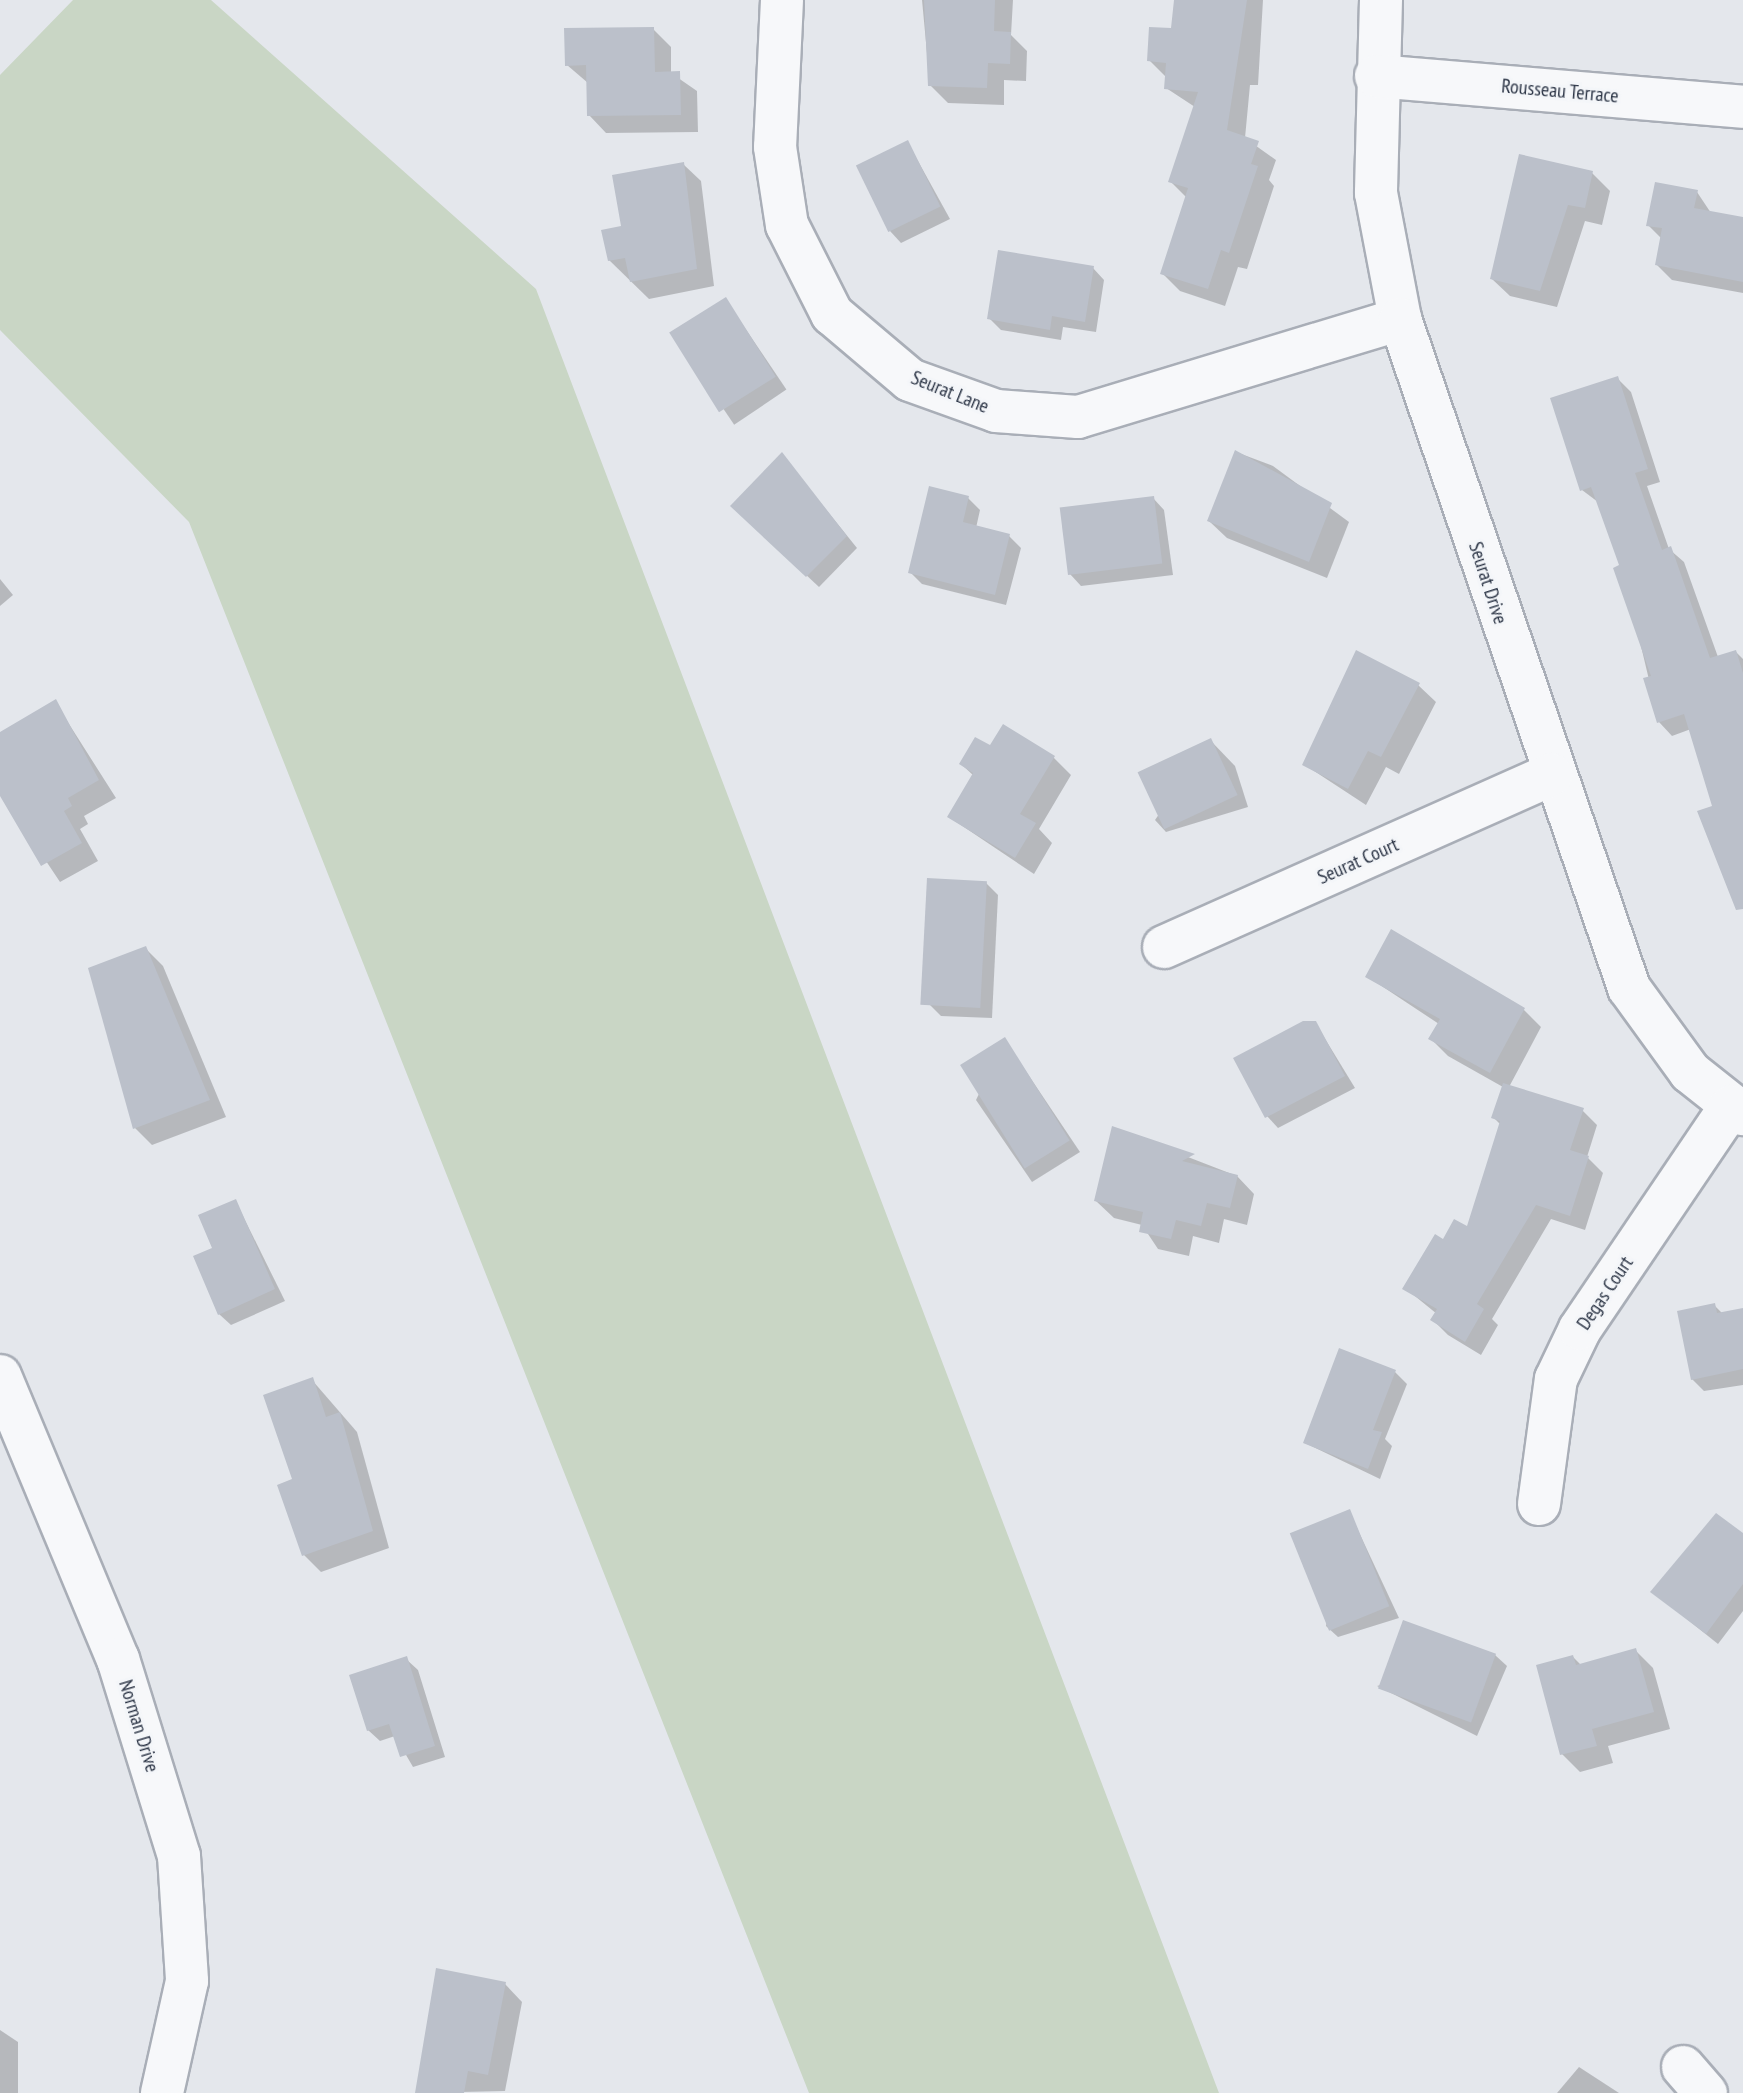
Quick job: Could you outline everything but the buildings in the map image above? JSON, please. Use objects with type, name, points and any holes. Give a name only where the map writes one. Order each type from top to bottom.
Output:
[{"type":"street","name":"Seurat Lane","points":[[782,0],[775,147],[787,225],[832,314],[910,380],[996,411],[1078,417],[1400,319]]},
{"type":"street","name":"Seurat Drive","points":[[1381,0],[1376,76],[1376,193],[1400,319],[1551,775],[1629,988],[1690,1072],[1737,1110]]},
{"type":"street","name":"Rousseau Terrace","points":[[1376,76],[1743,107]]},
{"type":"street","name":"Seurat Court","points":[[1164,947],[1551,775]]},
{"type":"street","name":"Degas Court","points":[[1539,1504],[1562,1366],[1737,1110]]},
{"type":"street","name":"Norman Drive","points":[[0,1376],[118,1659],[179,1856],[187,1981],[162,2093]]},
{"type":"green space","points":[[73,0],[211,0],[536,289],[1219,2093],[809,2093],[189,522],[0,330],[0,75]]}]
